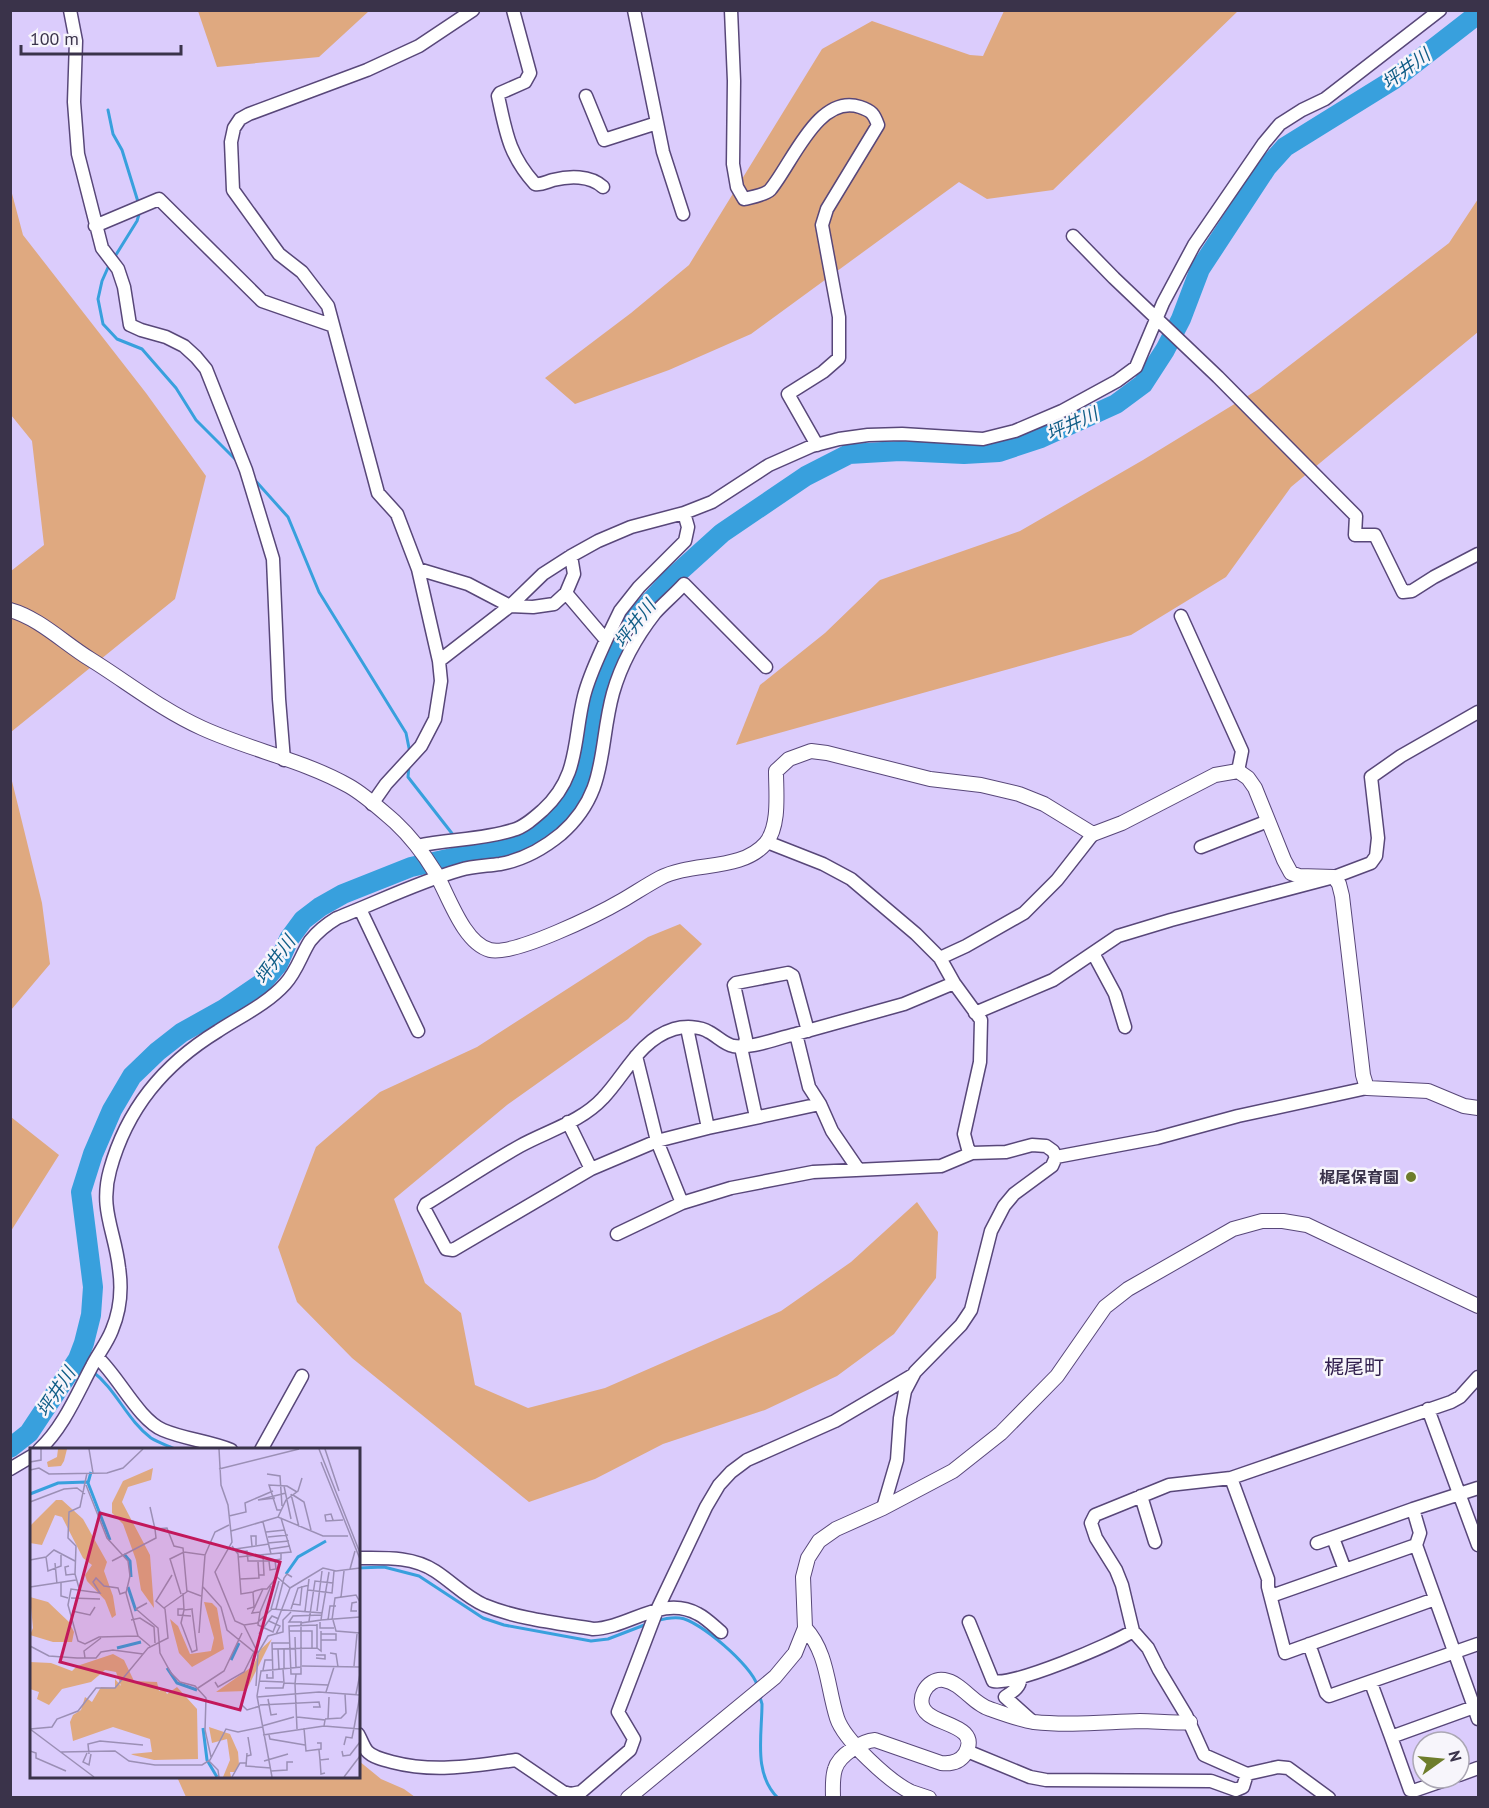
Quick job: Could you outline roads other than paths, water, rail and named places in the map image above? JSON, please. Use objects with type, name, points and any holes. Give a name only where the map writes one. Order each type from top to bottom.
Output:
[{"type":"street","points":[[70,10],[76,41],[74,102],[78,154],[102,248],[118,269],[124,287],[130,325],[166,337],[184,346],[206,369],[246,470],[273,559],[284,760]]},
{"type":"street","points":[[372,804],[386,784],[421,746],[435,719],[441,681],[439,661],[418,569],[397,514],[378,492],[327,306],[302,272],[279,254],[233,190],[231,142],[234,128],[240,119],[249,114],[367,70],[418,46],[473,10]]},
{"type":"street","points":[[513,10],[530,73],[525,82],[498,96],[507,135],[517,162],[535,184],[540,185],[563,178],[584,178],[603,187]]},
{"type":"street","points":[[634,10],[663,152],[683,214]]},
{"type":"street","points":[[731,10],[734,81],[733,164],[737,187],[744,199],[769,192],[820,118],[833,108],[851,104],[866,109],[874,113],[878,125],[827,209],[822,225],[839,317],[839,358],[823,372],[788,394],[817,445]]},
{"type":"street","points":[[439,661],[510,606],[543,574],[571,556],[631,527],[684,513],[712,502],[769,465],[817,445],[868,435],[902,434],[983,439],[1015,431],[1062,411],[1118,381],[1137,367],[1161,322],[1163,303],[1194,245],[1264,143],[1280,124],[1325,99],[1440,10]]},
{"type":"street","points":[[586,96],[604,140],[657,123]]},
{"type":"street","points":[[95,226],[159,199],[262,301],[332,325]]},
{"type":"street","points":[[1073,236],[1356,516],[1355,535],[1375,535],[1403,592],[1412,591],[1479,554]]},
{"type":"street","points":[[419,848],[493,836],[516,829],[550,804],[570,773],[584,696],[606,640],[620,611],[639,586],[685,541],[688,527],[684,513]]},
{"type":"street","points":[[418,569],[468,584],[510,606],[533,607],[554,604],[566,593],[574,574],[571,556]]},
{"type":"street","points":[[40,1448],[61,1423],[112,1330],[120,1289],[119,1266],[107,1217],[106,1196],[109,1173],[114,1155],[132,1114],[170,1067],[215,1032],[268,1000],[285,984],[298,967],[310,942],[324,927],[338,918],[437,876],[523,857],[561,834],[578,816],[590,797],[602,766],[613,693],[625,660],[656,613],[684,584],[766,667]]},
{"type":"street","points":[[566,593],[606,640]]},
{"type":"street","points":[[10,610],[37,623],[166,709],[203,728],[326,774],[350,787],[396,823],[419,848],[437,876],[460,922],[474,941],[489,950],[503,951],[526,944],[588,917],[674,872],[736,861],[759,849],[767,842],[773,831],[776,771],[789,759],[811,751],[866,762],[930,779],[981,784],[1019,794],[1044,804],[1093,834]]},
{"type":"street","points":[[1181,616],[1242,752],[1238,771]]},
{"type":"street","points":[[975,1013],[1053,980],[1118,936],[1334,877],[1371,863],[1376,856],[1378,838],[1371,777],[1401,756],[1479,712]]},
{"type":"street","points":[[940,958],[1024,913],[1058,880],[1093,834],[1122,823],[1215,775],[1238,771],[1248,778],[1255,788],[1291,873],[1299,876],[1334,877]]},
{"type":"street","points":[[1201,847],[1268,821]]},
{"type":"street","points":[[767,842],[823,864],[851,879],[916,934],[940,958],[954,983],[981,1020],[980,1062],[964,1134],[968,1149],[972,1152]]},
{"type":"street","points":[[1334,877],[1339,884],[1342,896],[1363,1075],[1367,1088]]},
{"type":"street","points":[[360,909],[418,1031]]},
{"type":"street","points":[[1094,953],[1116,994],[1125,1027]]},
{"type":"street","points":[[756,1117],[742,1052],[746,1039],[734,985],[738,981],[788,973],[793,976],[809,1087],[820,1104],[832,1131],[858,1169]]},
{"type":"street","points":[[820,1104],[657,1141],[591,1169],[453,1250],[446,1249],[424,1208],[426,1204],[520,1146],[585,1113],[603,1098],[636,1056],[654,1038],[676,1028],[696,1027],[709,1031],[730,1046],[744,1046],[904,1004],[954,983]]},
{"type":"street","points":[[687,1028],[708,1128]]},
{"type":"street","points":[[636,1056],[657,1141],[682,1203]]},
{"type":"street","points":[[1056,1157],[1135,1143],[1238,1116],[1367,1088],[1428,1090],[1464,1106],[1479,1108]]},
{"type":"street","points":[[568,1122],[591,1169]]},
{"type":"street","points":[[617,1234],[682,1203],[731,1188],[813,1172],[941,1166],[972,1152],[1006,1152],[1032,1144],[1041,1144],[1050,1148],[1056,1157]]},
{"type":"street","points":[[360,1738],[367,1752],[383,1760],[411,1767],[459,1768],[516,1760],[563,1792],[571,1794],[581,1792],[630,1750],[634,1739],[618,1712],[656,1612],[706,1507],[719,1485],[747,1460],[835,1421],[913,1375],[961,1325],[971,1310],[991,1231],[1004,1206],[1014,1194],[1052,1166],[1056,1157]]},
{"type":"street","points":[[628,1797],[775,1677],[795,1653],[805,1628],[803,1577],[808,1558],[819,1541],[836,1529],[883,1508],[953,1470],[1001,1433],[1057,1376],[1105,1307],[1128,1289],[1233,1229],[1262,1221],[1283,1221],[1306,1225],[1479,1306]]},
{"type":"street","points":[[96,1360],[109,1368],[140,1411],[162,1430],[227,1448]]},
{"type":"street","points":[[883,1508],[897,1460],[900,1418],[905,1391],[913,1375]]},
{"type":"street","points":[[262,1448],[302,1376]]},
{"type":"street","points":[[1329,1797],[1288,1768],[1278,1767],[1247,1774],[1204,1755],[1190,1722],[1148,1648],[1133,1631],[1122,1585],[1116,1570],[1096,1538],[1091,1523],[1095,1515],[1179,1483],[1231,1478],[1456,1400],[1478,1382]]},
{"type":"street","points":[[1428,1409],[1479,1545]]},
{"type":"street","points":[[10,1469],[30,1457]]},
{"type":"street","points":[[1231,1478],[1268,1579],[1270,1596],[1285,1653],[1435,1599]]},
{"type":"street","points":[[1317,1544],[1479,1488]]},
{"type":"street","points":[[1141,1496],[1155,1542]]},
{"type":"street","points":[[1413,1509],[1420,1533],[1416,1545],[1479,1719]]},
{"type":"street","points":[[1333,1538],[1345,1570]]},
{"type":"street","points":[[1270,1596],[1416,1545]]},
{"type":"street","points":[[360,1558],[389,1558],[413,1562],[435,1571],[472,1599],[499,1611],[593,1629],[605,1629],[673,1607],[685,1608],[700,1614],[721,1632]]},
{"type":"street","points":[[969,1622],[993,1681],[1000,1683],[1099,1649],[1133,1631]]},
{"type":"street","points":[[805,1628],[815,1639],[823,1659],[838,1720],[855,1747],[910,1791],[929,1797]]},
{"type":"street","points":[[1308,1644],[1328,1695],[1371,1683],[1479,1644]]},
{"type":"street","points":[[1020,1678],[1021,1683],[1018,1687],[1005,1697],[1033,1722]]},
{"type":"street","points":[[833,1797],[834,1771],[837,1764],[855,1747],[866,1741],[875,1740],[941,1763],[951,1764],[961,1760],[967,1751],[968,1744],[964,1733],[955,1726],[930,1716],[924,1710],[921,1700],[924,1690],[935,1681],[951,1682],[978,1704],[988,1709],[1033,1722],[1190,1722]]},
{"type":"street","points":[[1371,1683],[1411,1790]]},
{"type":"street","points":[[1391,1737],[1474,1707]]},
{"type":"street","points":[[967,1751],[1030,1777],[1046,1780],[1211,1780],[1236,1790],[1243,1787],[1247,1774]]},
{"type":"waterway","name":"坪井川","points":[[10,1448],[29,1433],[78,1359],[84,1343],[91,1315],[93,1287],[81,1192],[93,1154],[112,1110],[132,1076],[181,1033],[224,1009],[262,983],[278,964],[289,939],[303,920],[320,907],[343,894],[411,867],[507,846],[545,829],[563,813],[583,777],[590,751],[597,699],[614,650],[638,615],[670,580],[722,533],[806,476],[849,454],[900,451],[964,454],[999,452],[1041,438],[1116,404],[1143,384],[1165,350],[1181,319],[1200,269],[1267,167],[1285,147],[1393,80],[1478,14]]},
{"type":"waterway","points":[[108,110],[113,134],[122,150],[139,205]]},
{"type":"waterway","points":[[114,258],[137,221],[140,211]]},
{"type":"waterway","points":[[110,263],[102,281],[98,299],[103,324],[117,339],[142,349],[176,388],[196,420],[238,462]]},
{"type":"waterway","points":[[253,478],[288,517],[319,592],[406,733],[410,753]]},
{"type":"waterway","points":[[409,765],[408,777],[454,836]]},
{"type":"waterway","points":[[459,844],[466,854]]},
{"type":"waterway","points":[[78,1359],[87,1367]]},
{"type":"waterway","points":[[92,1371],[108,1387],[143,1431],[154,1440],[172,1448]]},
{"type":"waterway","points":[[360,1568],[384,1567],[419,1576],[483,1618],[504,1625],[591,1641],[608,1639],[647,1624]]},
{"type":"waterway","points":[[656,1621],[680,1618],[699,1627],[724,1645],[746,1667],[757,1685]]},
{"type":"waterway","points":[[759,1694],[762,1704],[760,1741],[762,1766],[765,1778],[778,1798]]},
{"type":"place","name":"梶尾保育園","points":[[1411,1177]]},
{"type":"district","name":"梶尾町","points":[[1354,1367]]}]
